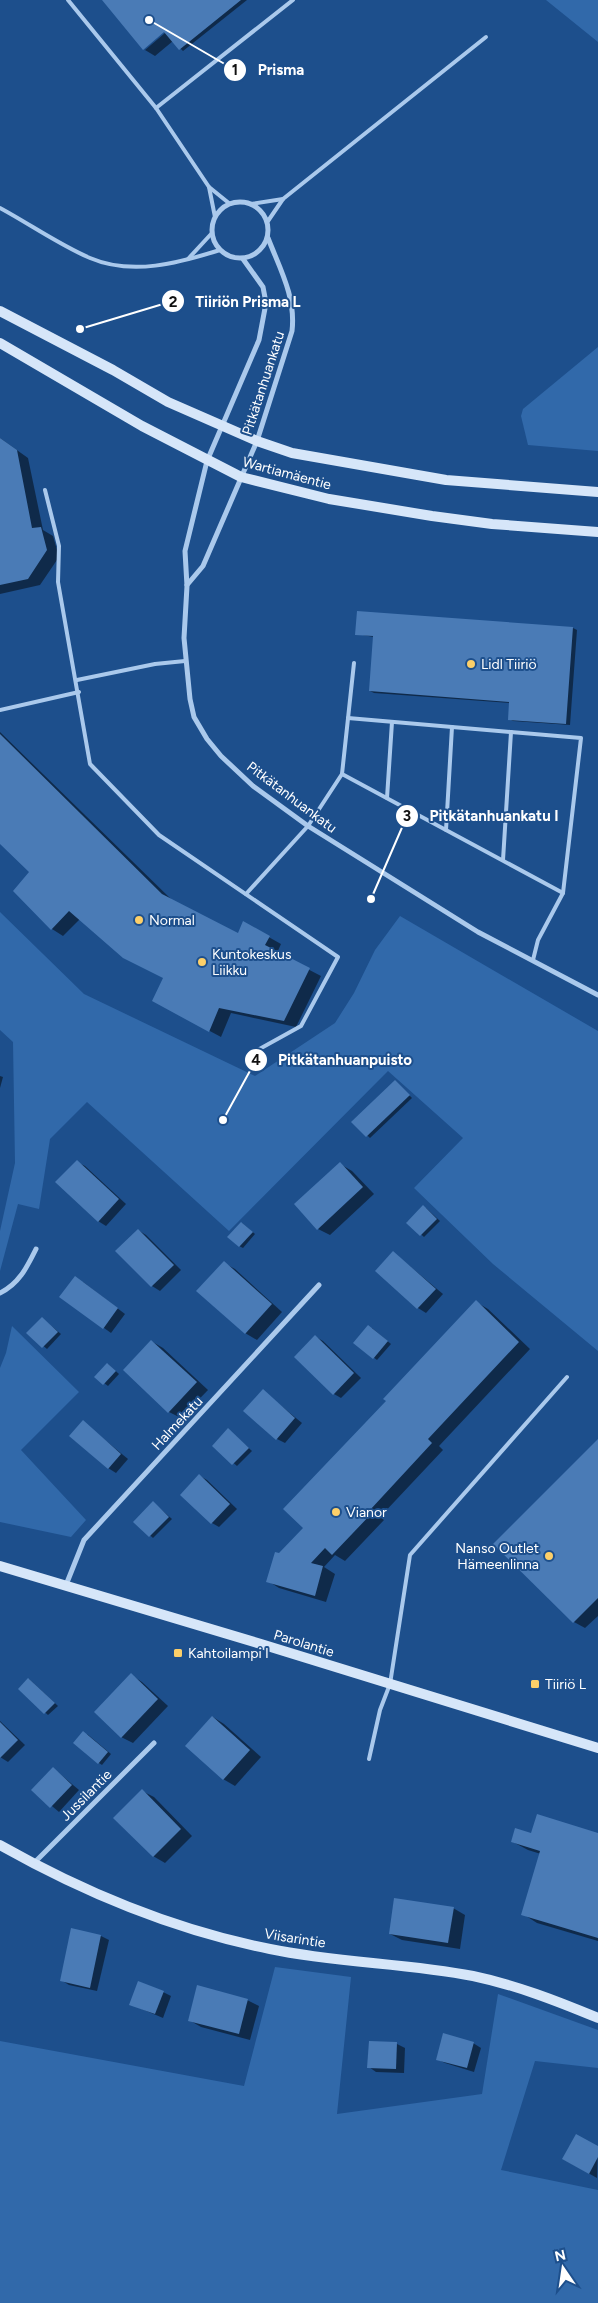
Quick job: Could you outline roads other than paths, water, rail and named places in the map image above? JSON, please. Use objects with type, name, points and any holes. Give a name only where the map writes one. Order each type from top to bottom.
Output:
[{"type":"main road","points":[[0,311],[113,370],[168,402],[257,441],[292,453],[446,480],[598,492]]},
{"type":"main road","name":"Wartiamäentie","points":[[0,343],[142,426],[241,477],[329,499],[432,516],[492,524],[598,532]]},
{"type":"main road","name":"Parolantie","points":[[0,1566],[598,1748]]},
{"type":"main road","name":"Viisarintie","points":[[0,1845],[133,1910],[236,1942],[273,1950],[471,1976],[536,1994],[598,2018]]},
{"type":"street","points":[[237,202],[251,204],[264,214],[268,221],[268,238],[258,252],[243,259],[227,255],[214,242],[212,233],[215,217],[230,204],[237,202]]},
{"type":"street","name":"Pitkätanhuankatu","points":[[268,238],[291,297],[294,317],[286,353],[257,441],[202,566],[187,586],[184,638],[185,660],[194,717],[207,739],[253,786],[308,826],[478,932],[598,995]]},
{"type":"street","points":[[187,586],[185,552],[207,461],[259,340],[266,303],[263,287],[243,259]]},
{"type":"street","points":[[0,1293],[9,1289],[24,1273],[36,1249]]},
{"type":"street","name":"Halmekatu","points":[[66,1586],[84,1540],[319,1285]]},
{"type":"street","name":"Jussilantie","points":[[34,1863],[154,1743]]},
{"type":"lane","points":[[68,0],[156,108],[209,187],[230,204]]},
{"type":"lane","points":[[156,108],[293,0]]},
{"type":"lane","points":[[268,221],[283,199],[486,37]]},
{"type":"lane","points":[[209,187],[215,217]]},
{"type":"lane","points":[[251,204],[283,199]]},
{"type":"lane","points":[[0,208],[90,259],[120,266],[140,267],[187,261],[220,250]]},
{"type":"lane","points":[[187,261],[212,233]]},
{"type":"lane","points":[[46,490],[58,546],[58,582],[77,680],[90,764],[159,835],[338,957],[301,1026],[254,1052]]},
{"type":"lane","points":[[77,680],[155,664],[185,660]]},
{"type":"lane","points":[[246,894],[308,826],[342,774],[354,664]]},
{"type":"lane","points":[[0,710],[79,692]]},
{"type":"lane","points":[[348,718],[581,738],[563,893],[538,940],[533,960]]},
{"type":"lane","points":[[387,798],[392,722]]},
{"type":"lane","points":[[446,830],[452,727]]},
{"type":"lane","points":[[503,860],[511,732]]},
{"type":"lane","points":[[342,774],[563,893]]},
{"type":"lane","points":[[369,1759],[380,1710],[390,1684],[410,1555],[566,1377]]},
{"type":"place","name":"Prisma","points":[[149,20]]},
{"type":"place","name":"Tiiriön Prisma L","points":[[80,329]]},
{"type":"place","name":"Lidl Tiiriö","points":[[471,664]]},
{"type":"place","name":"Pitkätanhuankatu I","points":[[371,899]]},
{"type":"place","name":"Normal","points":[[139,920]]},
{"type":"place","name":"Kuntokeskus Liikku","points":[[202,962]]},
{"type":"place","name":"Pitkätanhuanpuisto","points":[[223,1120]]},
{"type":"place","name":"Vianor","points":[[336,1512]]},
{"type":"place","name":"Nanso Outlet Hämeenlinna","points":[[549,1556]]},
{"type":"place","name":"Kahtoilampi I","points":[[178,1653]]},
{"type":"place","name":"Tiiriö L","points":[[535,1684]]}]
